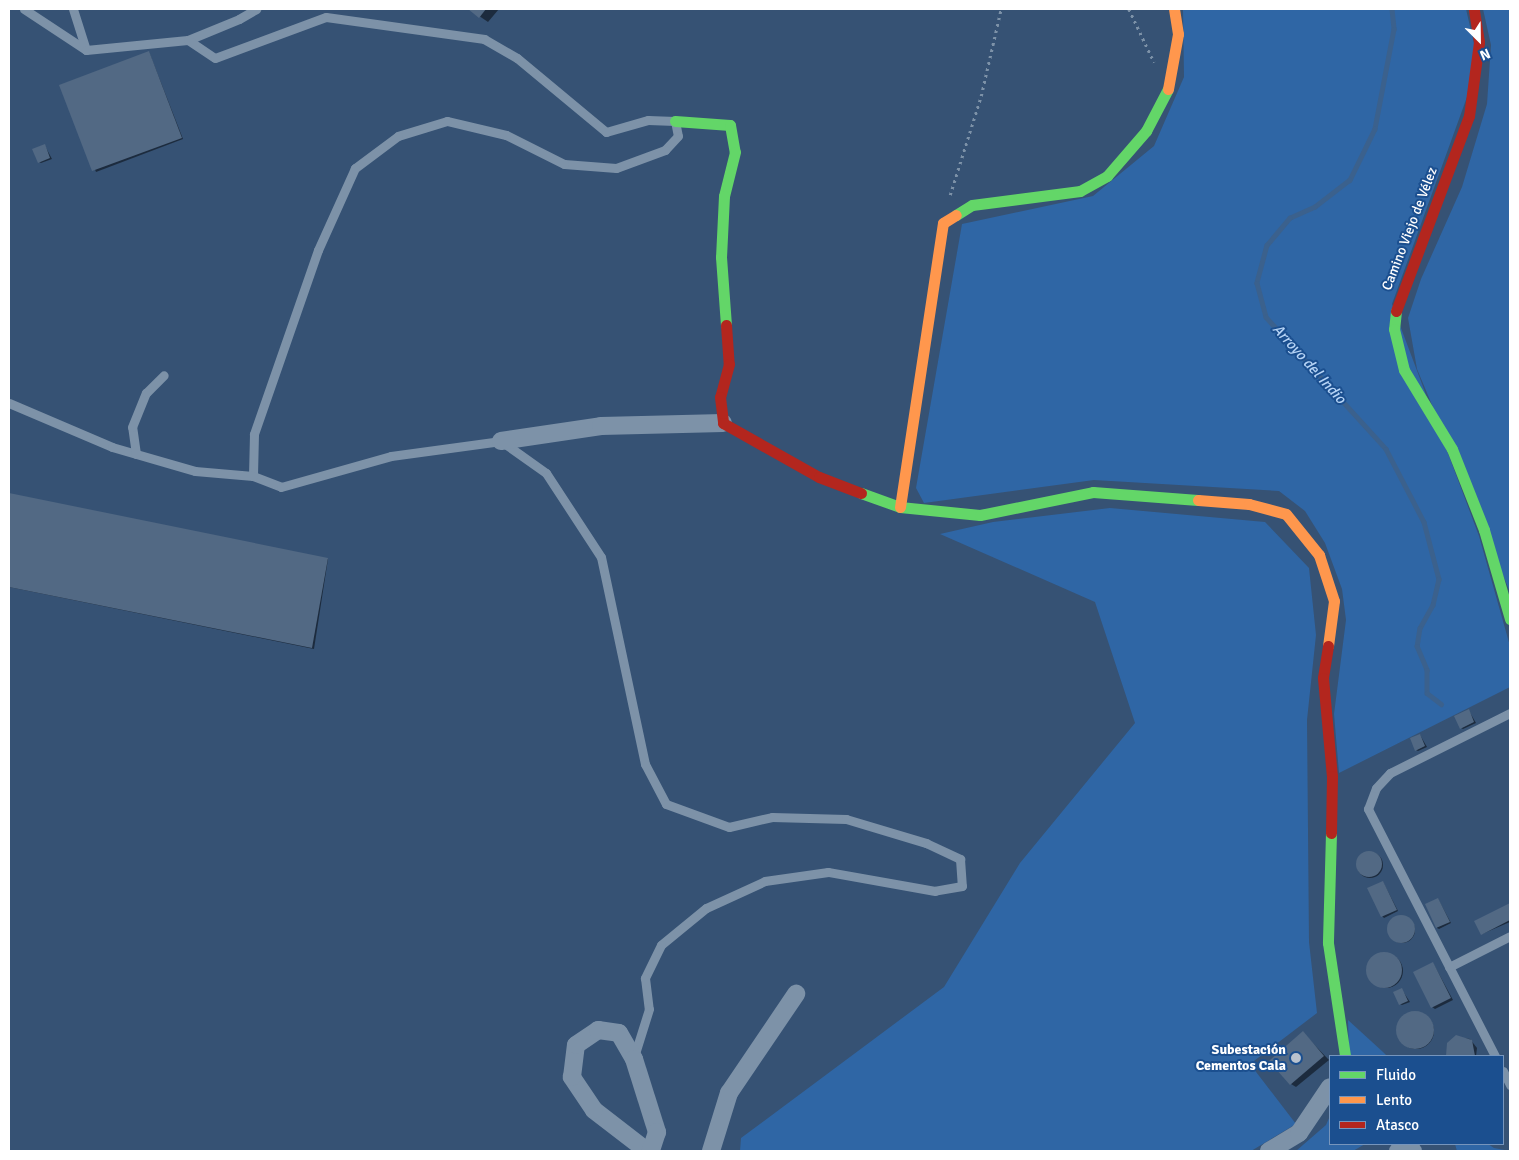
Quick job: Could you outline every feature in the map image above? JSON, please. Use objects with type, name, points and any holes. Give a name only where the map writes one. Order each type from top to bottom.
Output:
[{"type":"street","points":[[900,507],[943,224],[972,206],[1080,190],[1107,176],[1146,131],[1169,87],[1178,34],[1174,9]]},
{"type":"street","name":"Camino Viejo de Vélez","points":[[1474,9],[1478,42],[1477,68],[1469,116],[1396,304],[1394,328],[1404,370],[1452,449],[1484,530],[1510,619]]},
{"type":"street","points":[[675,120],[730,125],[735,152],[724,196],[721,256],[729,364],[720,397],[723,423]]},
{"type":"street","points":[[501,441],[601,426],[723,423],[819,478],[900,507],[980,515],[1093,492],[1249,504],[1286,514],[1319,555],[1334,601],[1323,678],[1332,776],[1328,943],[1345,1055]]},
{"type":"street","points":[[711,1151],[729,1093],[796,994]]},
{"type":"street","points":[[647,1151],[594,1110],[572,1077],[576,1044],[598,1030],[619,1033],[634,1059],[657,1132],[651,1151]]},
{"type":"street","points":[[1269,1151],[1299,1133],[1329,1088]]},
{"type":"street","points":[[1398,1151],[1413,1151]]},
{"type":"lane","points":[[24,9],[86,50],[188,40],[240,19],[256,9]]},
{"type":"lane","points":[[73,9],[86,50]]},
{"type":"lane","points":[[188,40],[215,58],[326,17],[484,38],[517,58],[606,132],[648,120],[675,120],[678,136],[665,150],[616,168],[564,164],[506,135],[447,121],[398,136],[355,168],[318,250],[254,434],[253,476]]},
{"type":"lane","points":[[136,454],[132,427],[146,393],[164,375]]},
{"type":"lane","points":[[9,403],[112,447],[195,471],[253,476],[281,487],[391,456],[501,441],[546,473],[601,557],[645,764],[666,804],[729,827],[772,818],[846,819],[926,843],[960,859],[962,886],[934,891],[828,872],[765,881],[706,908],[662,945],[644,978],[649,1009],[634,1059]]},
{"type":"lane","points":[[1494,1055],[1368,809],[1376,788],[1390,773],[1510,713]]},
{"type":"lane","points":[[1449,967],[1510,936]]},
{"type":"lane","points":[[1504,1071],[1510,1085]]},
{"type":"path","points":[[950,197],[981,96],[1002,9]]},
{"type":"path","points":[[1129,9],[1155,65]]},
{"type":"shaded area","points":[[1183,9],[1466,9],[1475,48],[1467,97],[1392,304],[1479,536],[1510,646],[1510,687],[1339,773],[1334,714],[1346,620],[1342,589],[1325,543],[1305,511],[1279,491],[1094,480],[924,503],[916,488],[962,224],[1093,196],[1154,146],[1184,77]]},
{"type":"shaded area","points":[[1483,9],[1510,9],[1510,592],[1417,369],[1408,318],[1421,279],[1462,187],[1487,104],[1491,45]]},
{"type":"shaded area","points":[[1110,508],[1265,522],[1309,568],[1316,635],[1307,720],[1309,942],[1317,1013],[1250,1064],[1296,1124],[1251,1151],[740,1151],[741,1138],[944,987],[1020,863],[1135,723],[1095,602],[940,534],[993,522]]},
{"type":"shaded area","points":[[1348,1020],[1386,1055],[1349,1055]]},
{"type":"shaded area","points":[[1329,1118],[1329,1145],[1363,1145],[1353,1151],[1296,1151],[1326,1125]]},
{"type":"shaded area","points":[[1455,1145],[1490,1145],[1494,1148],[1510,1151],[1457,1151]]},
{"type":"building","points":[[468,9],[486,9],[479,18]]},
{"type":"building","points":[[149,51],[182,138],[92,171],[59,85]]},
{"type":"building","points":[[45,144],[50,158],[38,163],[32,149]]},
{"type":"building","points":[[9,493],[328,558],[312,648],[9,587]]},
{"type":"building","points":[[1469,709],[1474,722],[1460,729],[1454,716]]},
{"type":"building","points":[[1420,734],[1425,746],[1415,751],[1410,738]]},
{"type":"building","points":[[1369,851],[1378,855],[1382,864],[1378,873],[1369,877],[1360,873],[1356,864],[1360,855]]},
{"type":"building","points":[[1383,881],[1397,910],[1381,917],[1367,888]]},
{"type":"building","points":[[1438,898],[1450,922],[1436,928],[1425,904]]},
{"type":"building","points":[[1510,903],[1510,920],[1481,935],[1474,921]]},
{"type":"building","points":[[1401,915],[1411,919],[1415,929],[1411,939],[1401,943],[1391,939],[1387,929],[1391,919]]},
{"type":"building","points":[[1384,952],[1391,953],[1397,957],[1401,963],[1401,977],[1397,983],[1391,987],[1384,988],[1377,987],[1371,983],[1367,977],[1366,970],[1367,963],[1371,957],[1377,953]]},
{"type":"building","points":[[1433,962],[1451,998],[1431,1008],[1413,972]]},
{"type":"building","points":[[1402,988],[1408,1001],[1399,1005],[1393,992]]},
{"type":"building","points":[[1415,1011],[1428,1017],[1434,1030],[1428,1043],[1415,1049],[1402,1043],[1396,1030],[1402,1017]]},
{"type":"building","name":"Subestación Cementos Cala","points":[[1303,1031],[1324,1056],[1290,1085],[1269,1061]]},
{"type":"building","points":[[1456,1035],[1472,1040],[1475,1055],[1446,1055],[1447,1043]]},
{"type":"waterway","name":"Arroyo del Indio","points":[[1392,9],[1394,29],[1375,129],[1350,180],[1315,207],[1290,218],[1267,245],[1257,283],[1266,317],[1386,449],[1424,522],[1439,579],[1433,605],[1420,628],[1417,646],[1427,670],[1427,693],[1441,704]]},
{"type":"traffic: fast","points":[[956,215],[972,205],[1080,191],[1107,176],[1146,131],[1168,89]]},
{"type":"traffic: fast","points":[[675,121],[730,125],[735,152],[724,196],[721,257],[726,325]]},
{"type":"traffic: fast","points":[[1396,311],[1394,329],[1404,370],[1452,449],[1484,530],[1510,619]]},
{"type":"traffic: fast","points":[[861,493],[900,507],[980,515],[1093,492],[1198,500]]},
{"type":"traffic: fast","points":[[1331,833],[1328,943],[1345,1055]]},
{"type":"traffic: slow","points":[[1168,89],[1178,34],[1174,9]]},
{"type":"traffic: slow","points":[[900,507],[943,223],[956,215]]},
{"type":"traffic: slow","points":[[1198,500],[1249,504],[1286,514],[1319,555],[1334,601],[1328,646]]},
{"type":"traffic: jam","points":[[1396,311],[1469,116],[1479,42],[1474,9]]},
{"type":"traffic: jam","points":[[726,325],[729,364],[720,397],[723,423],[819,477],[861,493]]},
{"type":"traffic: jam","points":[[1328,646],[1323,678],[1332,776],[1331,833]]},
{"type":"place","name":"Subestación Cementos Cala","points":[[1296,1058]]}]
